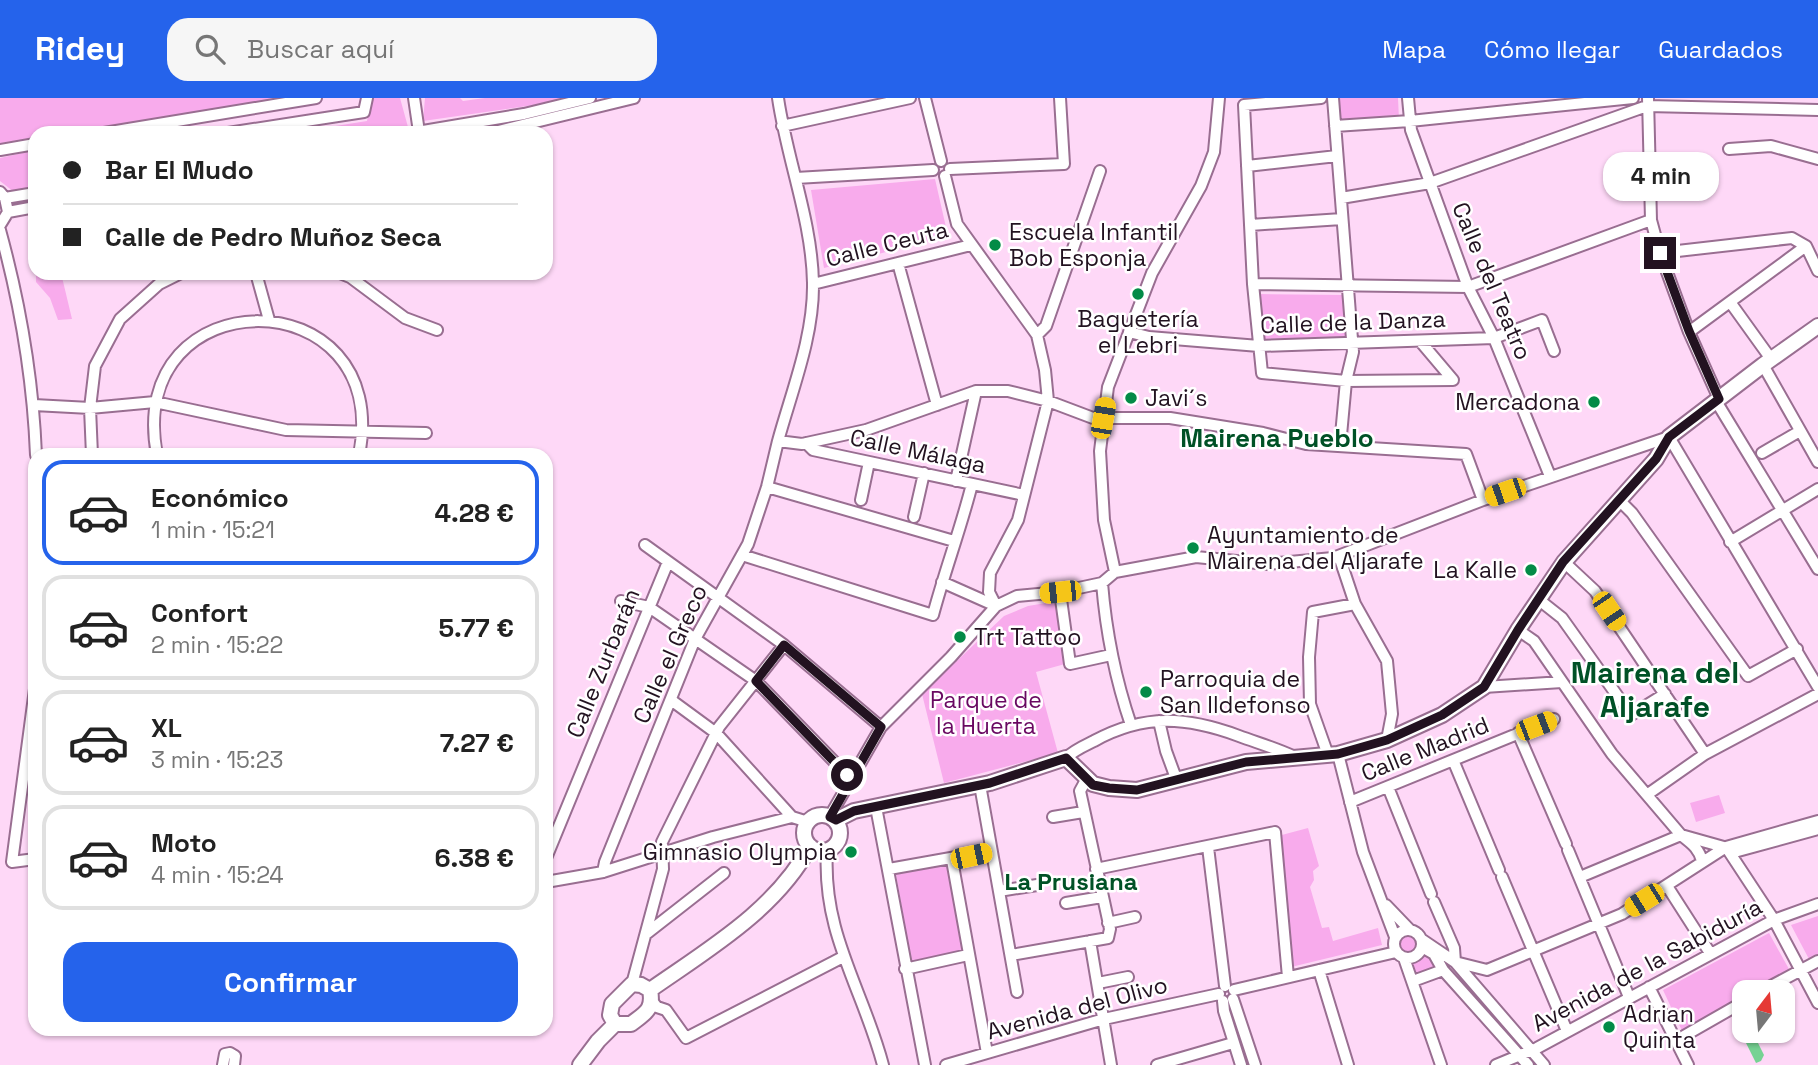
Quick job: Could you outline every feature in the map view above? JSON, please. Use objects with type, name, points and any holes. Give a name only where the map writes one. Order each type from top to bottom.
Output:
[{"type":"main road","points":[[817,849],[805,840],[804,831],[808,822],[819,815],[833,818],[854,811],[980,785],[1066,758],[1093,785],[1137,790],[1246,762],[1333,755],[1387,740],[1442,715],[1484,687],[1563,562],[1619,500],[1654,448],[1818,326]]},
{"type":"main road","points":[[615,1024],[610,1015],[612,1004],[737,928],[778,890],[800,863],[817,849],[838,843],[840,829],[833,818]]},
{"type":"main road","points":[[580,1065],[615,1024],[631,1024],[649,1009],[642,986]]},
{"type":"street","points":[[146,126],[316,98]]},
{"type":"street","points":[[273,126],[364,112],[367,98]]},
{"type":"street","points":[[414,98],[415,126]]},
{"type":"street","points":[[451,126],[524,114],[590,98]]},
{"type":"street","points":[[519,126],[634,98]]},
{"type":"street","name":"Calle el Greco","points":[[603,873],[605,862],[695,639],[742,555],[767,487],[811,321],[811,264],[778,98]]},
{"type":"street","points":[[782,126],[910,98]]},
{"type":"street","points":[[925,98],[957,224],[1037,335],[1045,370],[1048,401],[1018,520],[990,573],[989,592],[996,606]]},
{"type":"street","points":[[796,178],[1064,164],[1060,98]]},
{"type":"street","points":[[1115,572],[1104,520],[1100,451],[1108,387],[1153,272],[1201,186],[1214,152],[1219,98]]},
{"type":"street","points":[[1321,98],[1244,105],[1252,284],[1262,373],[1346,381],[1453,380],[1420,341]]},
{"type":"street","points":[[1333,98],[1353,352],[1346,381],[1340,446]]},
{"type":"street","name":"Calle del Teatro","points":[[1408,98],[1411,130],[1468,287],[1494,338],[1550,476]]},
{"type":"street","points":[[1335,126],[1633,98],[1635,111]]},
{"type":"street","points":[[1648,102],[1650,220],[1660,253],[1717,400],[1818,569]]},
{"type":"street","points":[[1341,198],[1430,183],[1635,111],[1648,102],[1818,110]]},
{"type":"street","points":[[0,150],[28,145]]},
{"type":"street","points":[[1729,149],[1771,146],[1818,159]]},
{"type":"street","points":[[1247,166],[1338,156]]},
{"type":"street","points":[[1037,335],[1046,326],[1100,171]]},
{"type":"street","points":[[1649,176],[1699,176]]},
{"type":"street","points":[[28,193],[3,195],[8,212],[0,228],[29,364],[36,448]]},
{"type":"street","points":[[8,212],[28,208]]},
{"type":"street","points":[[1250,225],[1342,219]]},
{"type":"street","points":[[1252,284],[1468,287],[1650,220]]},
{"type":"street","points":[[1660,253],[1792,238],[1806,246],[1818,271]]},
{"type":"street","name":"Calle Ceuta","points":[[813,284],[971,245]]},
{"type":"street","points":[[1689,331],[1806,246]]},
{"type":"street","points":[[898,263],[937,405]]},
{"type":"street","points":[[92,448],[90,408],[95,366],[120,319],[167,280]]},
{"type":"street","points":[[258,280],[269,320]]},
{"type":"street","points":[[354,280],[404,318],[437,330]]},
{"type":"street","points":[[1730,302],[1767,362],[1818,462]]},
{"type":"street","points":[[156,448],[152,428],[155,402],[169,368],[188,346],[212,330],[240,321],[269,320],[297,327],[322,340],[342,360],[356,385],[364,413],[360,448]]},
{"type":"street","name":"Calle de la Danza","points":[[1129,332],[1149,337],[1259,346],[1494,338],[1542,320],[1555,351]]},
{"type":"street","points":[[956,481],[976,391]]},
{"type":"street","points":[[778,441],[806,443],[866,430],[976,391],[1008,391],[1048,401],[1093,418],[1170,418],[1264,433],[1306,444],[1466,454],[1483,499]]},
{"type":"street","points":[[34,405],[90,408],[155,402],[286,430],[426,433]]},
{"type":"street","points":[[1762,453],[1800,431]]},
{"type":"street","points":[[1669,437],[1818,687]]},
{"type":"street","name":"Calle Málaga","points":[[806,443],[813,450],[1024,495]]},
{"type":"street","points":[[833,818],[851,779],[881,727],[951,657],[996,606],[1017,596],[1060,592],[1101,583],[1115,572],[1196,557],[1267,564],[1339,555],[1550,476],[1654,448]]},
{"type":"street","points":[[861,500],[869,462]]},
{"type":"street","points":[[914,517],[924,474]]},
{"type":"street","points":[[742,555],[933,615],[954,541],[962,525],[972,484]]},
{"type":"street","points":[[767,487],[954,541]]},
{"type":"street","points":[[1730,542],[1818,489]]},
{"type":"street","points":[[1619,500],[1632,513],[1748,676],[1797,649]]},
{"type":"street","points":[[645,545],[784,645],[881,727]]},
{"type":"street","points":[[1339,555],[1354,604],[1387,661],[1392,714],[1387,740]]},
{"type":"street","name":"Calle Zurbarán","points":[[553,841],[668,562]]},
{"type":"street","points":[[1563,562],[1595,591],[1705,754]]},
{"type":"street","points":[[942,582],[996,606]]},
{"type":"street","points":[[1101,583],[1117,685],[1131,725]]},
{"type":"street","points":[[1060,592],[1070,664],[1111,655]]},
{"type":"street","points":[[1538,599],[1562,618],[1632,715],[1665,694]]},
{"type":"street","points":[[621,601],[649,607],[756,681],[851,779]]},
{"type":"street","points":[[1354,604],[1313,612],[1309,657],[1310,705],[1333,755],[1350,802],[1363,852],[1395,937],[1394,947],[1413,981],[1441,1065]]},
{"type":"street","points":[[1518,630],[1534,641],[1612,754],[1681,835],[1695,846],[1702,861]]},
{"type":"street","points":[[784,645],[716,733],[662,842],[663,869],[646,934],[642,986],[657,1007],[666,1010],[686,1038],[844,957]]},
{"type":"street","points":[[1484,687],[1562,682]]},
{"type":"street","points":[[1648,794],[1705,754],[1818,694]]},
{"type":"street","points":[[671,700],[716,733],[792,817],[808,822]]},
{"type":"street","name":"Calle Madrid","points":[[1350,802],[1554,719]]},
{"type":"street","points":[[1159,721],[1177,781]]},
{"type":"street","points":[[1066,758],[1102,736],[1131,725],[1159,721],[1196,722],[1218,727],[1295,757]]},
{"type":"street","points":[[1518,733],[1629,996]]},
{"type":"street","points":[[28,742],[12,862],[28,860]]},
{"type":"street","points":[[1453,760],[1567,1031]]},
{"type":"street","points":[[1011,955],[1108,938],[1108,923],[1080,791],[1086,780]]},
{"type":"street","points":[[980,785],[1017,992]]},
{"type":"street","points":[[1388,787],[1454,948],[1455,962],[1544,1065]]},
{"type":"street","points":[[876,807],[925,1065]]},
{"type":"street","points":[[1053,817],[1083,812]]},
{"type":"street","points":[[553,881],[603,873],[713,837],[792,817]]},
{"type":"street","points":[[1422,943],[1455,962],[1487,970],[1622,914],[1726,847],[1818,821]]},
{"type":"street","points":[[1580,877],[1681,835],[1738,851],[1818,829]]},
{"type":"street","points":[[1096,869],[1275,832],[1288,977]]},
{"type":"street","points":[[1209,847],[1227,994],[1255,1065]]},
{"type":"street","points":[[1726,847],[1774,920],[1818,1003]]},
{"type":"street","points":[[817,849],[826,874],[836,935],[883,1065]]},
{"type":"street","points":[[889,869],[990,852]]},
{"type":"street","points":[[952,860],[987,1053]]},
{"type":"street","points":[[646,934],[724,873]]},
{"type":"street","points":[[999,891],[1037,885]]},
{"type":"street","points":[[1667,886],[1710,953]]},
{"type":"street","points":[[1066,903],[1102,897]]},
{"type":"street","points":[[1380,898],[1434,954],[1443,970],[1528,1065]]},
{"type":"street","name":"Avenida de la Sabiduría","points":[[1496,1065],[1533,1050],[1774,920],[1818,904]]},
{"type":"street","points":[[1108,923],[1135,917]]},
{"type":"street","points":[[1395,937],[1410,930]]},
{"type":"street","points":[[1090,941],[1111,1065]]},
{"type":"street","points":[[1400,955],[1414,958],[1422,943]]},
{"type":"street","points":[[905,969],[968,955]]},
{"type":"street","name":"Avenida del Olivo","points":[[946,1065],[1104,1018],[1227,994],[1319,970],[1400,955]]},
{"type":"street","points":[[1780,980],[1818,961]]},
{"type":"street","points":[[1319,970],[1348,1065]]},
{"type":"street","points":[[1413,981],[1443,970]]},
{"type":"street","points":[[1098,983],[1128,977]]},
{"type":"street","points":[[1649,987],[1688,1065]]},
{"type":"street","points":[[1227,994],[1223,1005],[1241,1065]]},
{"type":"street","points":[[1677,1040],[1732,1008]]},
{"type":"street","points":[[1157,1065],[1233,1043]]},
{"type":"street","points":[[223,1065],[225,1054],[230,1053],[235,1056],[234,1065]]},
{"type":"green space","points":[[0,98],[285,98],[117,126],[28,126],[28,141],[0,145]]},
{"type":"green space","points":[[374,98],[400,98],[408,126],[335,126],[367,121]]},
{"type":"green space","points":[[425,98],[460,98],[463,101],[485,98],[564,98],[423,121]]},
{"type":"green space","points":[[1338,98],[1398,98],[1399,120],[1340,120]]},
{"type":"green space","points":[[28,153],[28,190],[14,192],[0,181],[0,158]]},
{"type":"green space","points":[[935,179],[948,236],[824,268],[811,190]]},
{"type":"green space","points":[[63,280],[72,319],[58,320],[50,298],[36,282]]},
{"type":"green space","points":[[1259,294],[1343,295],[1345,337],[1264,339]]},
{"type":"green space","name":"Parque de la Huerta","points":[[1058,601],[1065,664],[1036,672],[1058,753],[944,783],[922,694],[1004,616],[1028,606]]},
{"type":"green space","points":[[1719,795],[1725,813],[1696,822],[1690,803]]},
{"type":"green space","points":[[1308,828],[1319,866],[1313,871],[1314,880],[1310,887],[1322,928],[1329,927],[1333,941],[1378,928],[1382,945],[1291,967],[1278,836]]},
{"type":"green space","points":[[948,864],[963,950],[911,961],[896,874]]},
{"type":"green space","points":[[1818,916],[1818,957],[1810,961],[1791,925]]},
{"type":"green space","points":[[1769,933],[1790,971],[1774,980],[1732,980],[1732,1005],[1683,1033],[1663,990]]},
{"type":"green space","points":[[1408,935],[1414,938],[1417,944],[1414,950],[1408,953],[1402,950],[1399,944],[1402,938]]},
{"type":"green space","points":[[1426,953],[1435,964],[1427,973],[1416,973],[1410,962],[1422,959]]},
{"type":"shaded area","points":[[1746,1043],[1758,1043],[1764,1055],[1761,1061],[1756,1063]]},
{"type":"place","name":"Escuela Infantil Bob Esponja","points":[[995,245]]},
{"type":"place","name":"Baguetería el Lebri","points":[[1138,294]]},
{"type":"place","name":"Javi´s","points":[[1131,398]]},
{"type":"place","name":"Mercadona","points":[[1594,402]]},
{"type":"place","name":"Ayuntamiento de Mairena del Aljarafe","points":[[1193,548]]},
{"type":"place","name":"La Kalle","points":[[1531,570]]},
{"type":"place","name":"Trt Tattoo","points":[[960,637]]},
{"type":"place","name":"Parroquia de San Ildefonso","points":[[1146,692]]},
{"type":"place","name":"Gimnasio Olympia","points":[[851,852]]},
{"type":"place","name":"Adrian Quinta","points":[[1609,1027]]},
{"type":"district","name":"Mairena Pueblo","points":[[1277,438]]},
{"type":"district","name":"Mairena del Aljarafe","points":[[1655,690]]},
{"type":"district","name":"La Prusiana","points":[[1071,882]]},
{"type":"route","points":[[847,775],[756,681],[784,645],[881,727],[830,817],[836,820],[854,811],[990,783],[1060,759],[1066,758],[1093,785],[1137,790],[1246,762],[1338,754],[1387,740],[1442,715],[1484,687],[1563,562],[1656,459],[1669,437],[1719,399],[1689,331],[1660,253]]}]
